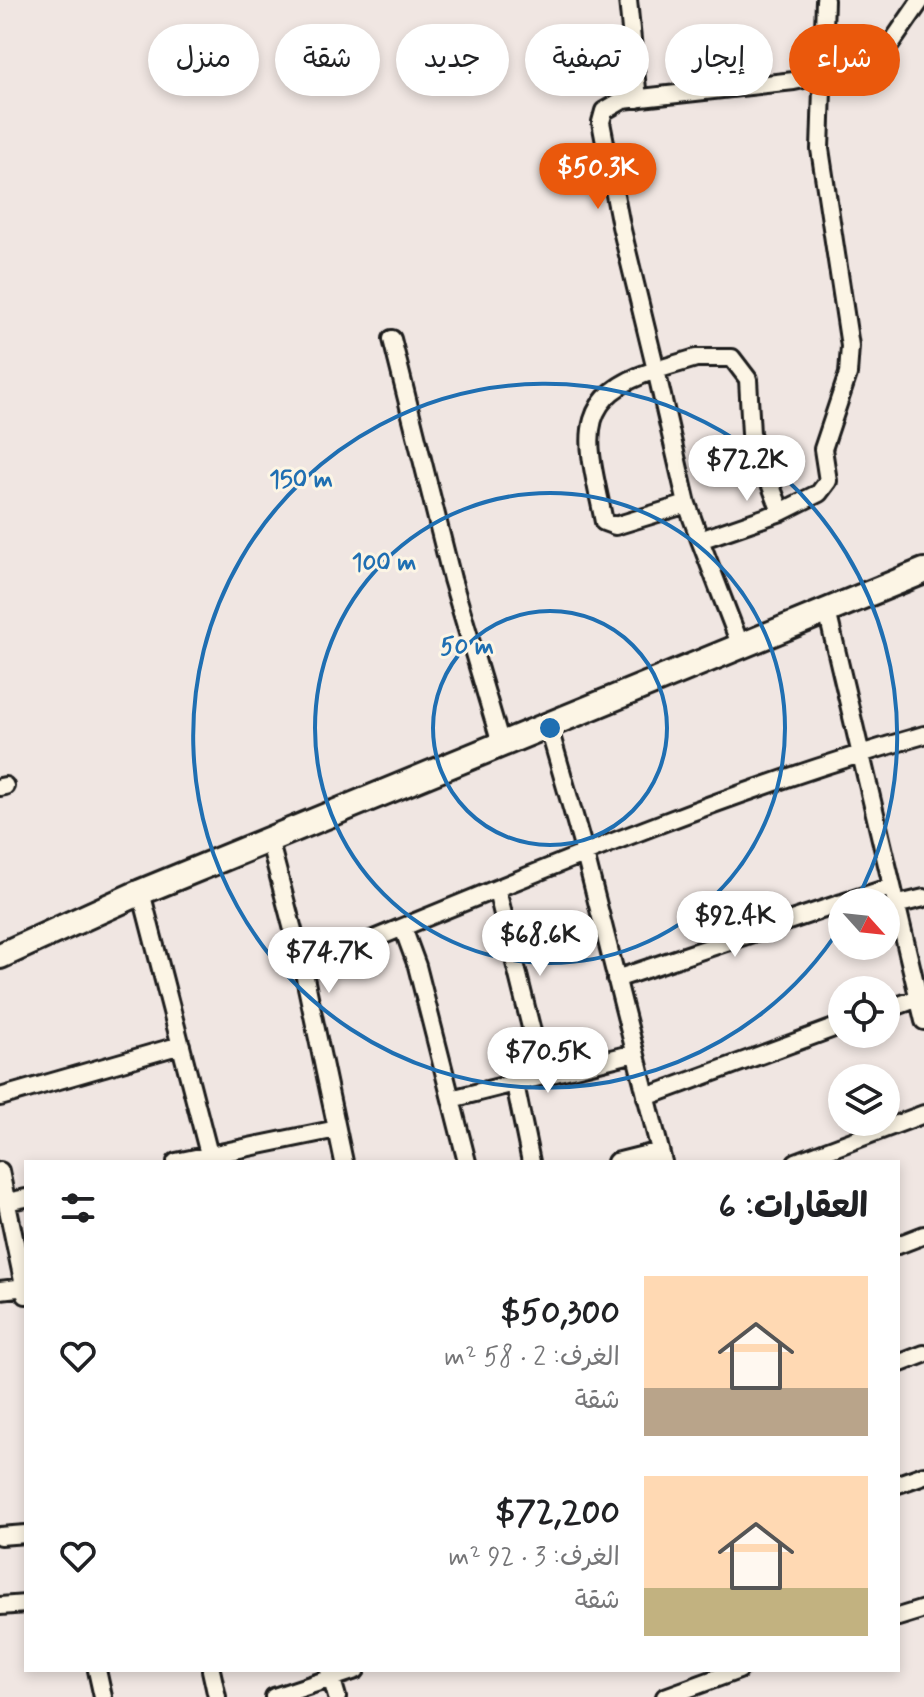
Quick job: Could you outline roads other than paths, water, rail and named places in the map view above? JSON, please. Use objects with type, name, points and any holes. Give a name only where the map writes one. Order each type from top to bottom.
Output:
[{"type":"street","points":[[628,0],[638,99]]},
{"type":"street","points":[[825,0],[825,24]]},
{"type":"street","points":[[900,32],[921,0]]},
{"type":"street","points":[[740,644],[687,504],[621,226],[601,122],[610,105],[789,80]]},
{"type":"street","points":[[700,540],[781,512],[819,493],[828,481],[823,449],[848,374],[850,346],[820,149],[823,96]]},
{"type":"street","points":[[392,339],[452,579],[501,744]]},
{"type":"street","points":[[687,504],[615,526],[604,522],[590,446],[591,421],[599,405],[630,378],[696,358],[732,358],[748,379],[751,434],[781,512]]},
{"type":"street","points":[[0,956],[141,892],[924,571]]},
{"type":"street","points":[[827,611],[891,887],[888,888]]},
{"type":"street","points":[[548,725],[585,854],[662,1156],[631,1160]]},
{"type":"street","points":[[303,968],[585,854],[858,753],[924,735]]},
{"type":"street","points":[[269,839],[303,968],[344,1160]]},
{"type":"street","points":[[497,890],[543,1076]]},
{"type":"street","points":[[141,892],[210,1158],[337,1129]]},
{"type":"street","points":[[900,904],[924,898]]},
{"type":"street","points":[[616,979],[828,907]]},
{"type":"street","points":[[900,923],[921,997],[924,1021]]},
{"type":"street","points":[[403,928],[417,966],[466,1160]]},
{"type":"street","points":[[900,1005],[921,997]]},
{"type":"street","points":[[646,1097],[828,1030]]},
{"type":"street","points":[[0,1097],[181,1045]]},
{"type":"street","points":[[451,1099],[635,1053]]},
{"type":"street","points":[[515,1084],[531,1160]]},
{"type":"street","points":[[801,1160],[924,1114]]},
{"type":"street","points":[[0,1171],[24,1281]]},
{"type":"street","points":[[6,1202],[24,1198]]},
{"type":"street","points":[[900,1244],[924,1235]]},
{"type":"street","points":[[0,1290],[24,1290]]},
{"type":"street","points":[[900,1363],[924,1354]]},
{"type":"street","points":[[900,1483],[924,1475]]},
{"type":"street","points":[[0,1536],[24,1534]]},
{"type":"street","points":[[0,1606],[24,1604]]},
{"type":"street","points":[[900,1616],[924,1609]]},
{"type":"street","points":[[97,1672],[103,1697]]},
{"type":"street","points":[[211,1672],[217,1697]]},
{"type":"street","points":[[665,1697],[734,1672]]},
{"type":"street","points":[[274,1697],[330,1674],[337,1697]]}]
